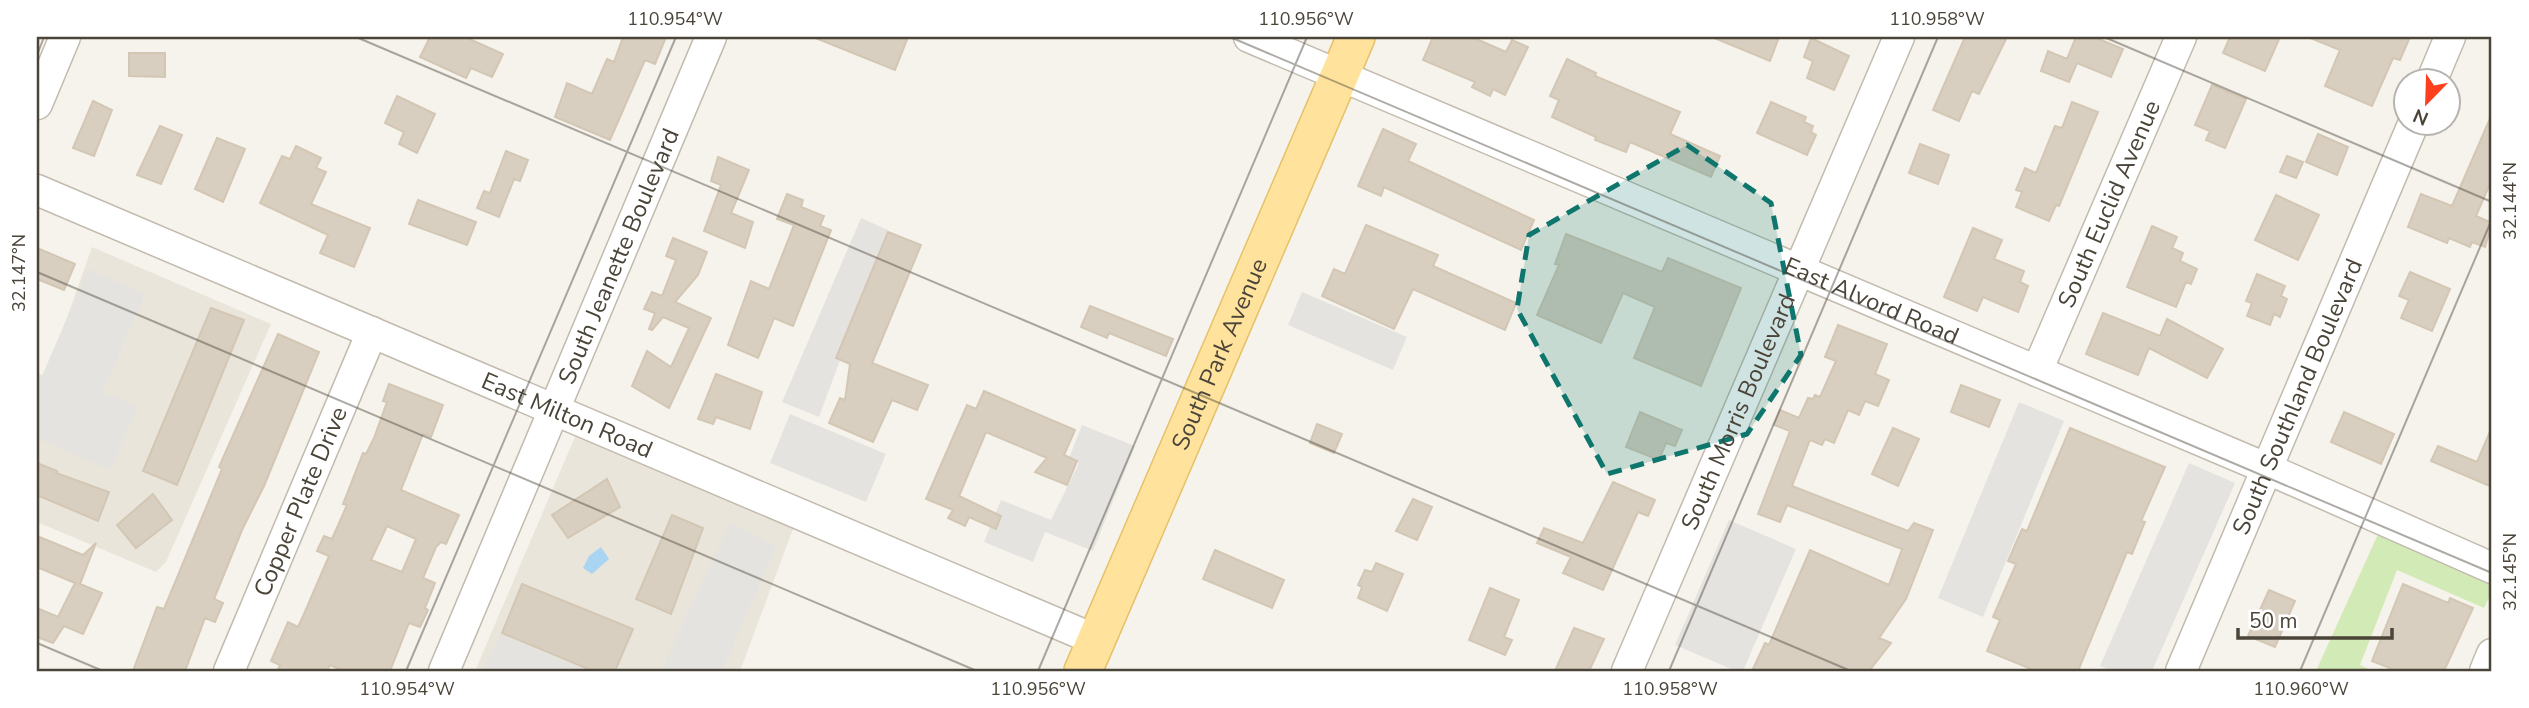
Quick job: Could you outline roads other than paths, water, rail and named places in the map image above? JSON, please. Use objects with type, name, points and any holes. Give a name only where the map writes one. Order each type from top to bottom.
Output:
[{"type":"main road","name":"South Park Avenue","points":[[1090,655],[1356,37]]},
{"type":"street","points":[[37,104],[65,37]]},
{"type":"street","name":"South Jeanette Boulevard","points":[[444,671],[711,37]]},
{"type":"street","name":"East Alvord Road","points":[[1249,37],[2267,469],[2492,568]]},
{"type":"street","name":"South Morris Boulevard","points":[[1627,671],[1899,37]]},
{"type":"street","name":"South Euclid Avenue","points":[[2037,371],[2181,37]]},
{"type":"street","points":[[2438,66],[2450,37]]},
{"type":"street","name":"South Southland Boulevard","points":[[2180,671],[2408,136]]},
{"type":"street","name":"East Milton Road","points":[[37,190],[554,410],[1090,655]]},
{"type":"street","name":"Copper Plate Drive","points":[[229,671],[372,332]]},
{"type":"street","points":[[2485,671],[2492,654]]},
{"type":"water","points":[[601,547],[609,559],[592,574],[583,568],[589,556]]}]
